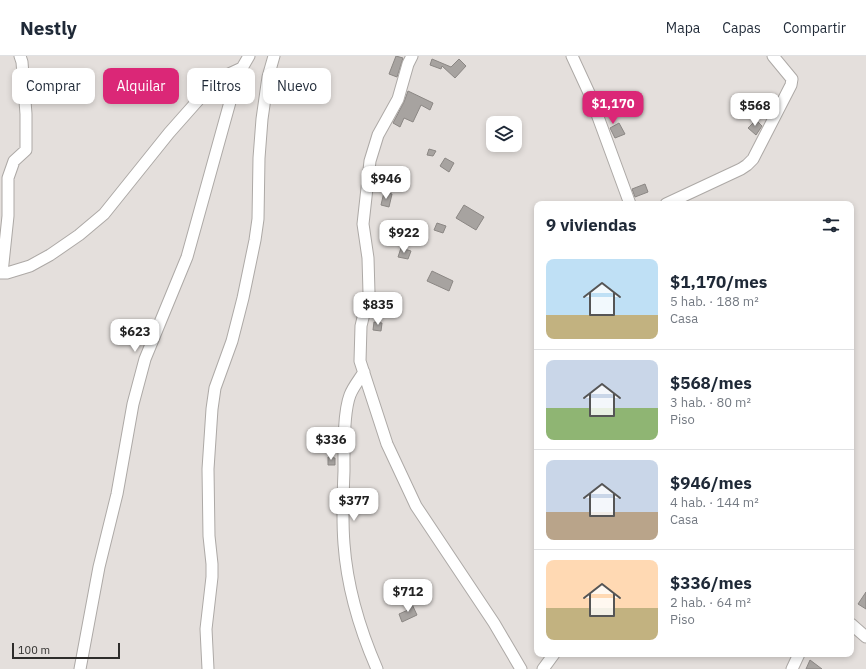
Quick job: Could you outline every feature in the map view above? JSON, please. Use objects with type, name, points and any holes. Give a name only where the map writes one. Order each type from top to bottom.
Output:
[{"type":"street","points":[[20,56],[22,62],[26,114],[26,150],[14,161],[8,178],[8,216],[1,272],[7,272],[30,266],[50,255],[79,235],[104,214],[169,133],[195,104]]},
{"type":"street","points":[[242,68],[249,56]]},
{"type":"street","points":[[208,669],[206,629],[212,577],[209,536],[208,469],[212,409],[215,388],[232,342],[255,240],[258,219],[258,171],[261,132],[266,88],[274,56]]},
{"type":"street","points":[[412,56],[408,64],[398,99],[378,135],[370,161],[363,224],[368,258],[369,294],[360,326],[360,361],[387,444],[416,506],[494,623],[521,669]]},
{"type":"street","points":[[572,56],[590,95],[629,201]]},
{"type":"street","points":[[672,201],[741,169],[753,159],[791,85],[792,79],[773,56]]},
{"type":"street","points":[[80,669],[99,568],[117,494],[133,404],[145,359],[188,257],[229,104]]},
{"type":"street","points":[[364,372],[352,390],[347,405],[344,460],[343,531],[350,588],[364,636],[377,669]]},
{"type":"street","points":[[854,627],[866,637]]},
{"type":"street","points":[[543,669],[552,657]]},
{"type":"street","points":[[792,669],[798,657]]},
{"type":"building","points":[[396,56],[403,58],[397,77],[389,74]]},
{"type":"building","points":[[432,59],[451,67],[459,59],[466,66],[455,78],[442,66],[441,69],[430,65]]},
{"type":"building","points":[[408,91],[433,103],[430,110],[421,105],[413,122],[404,118],[400,127],[393,123]]},
{"type":"building","points":[[756,120],[762,126],[756,135],[748,128]]},
{"type":"building","points":[[619,123],[625,134],[615,138],[610,128]]},
{"type":"building","points":[[429,149],[436,151],[433,156],[427,155]]},
{"type":"building","points":[[445,158],[454,163],[449,172],[440,166]]},
{"type":"building","points":[[645,184],[648,192],[635,197],[632,189]]},
{"type":"building","points":[[384,192],[392,194],[389,207],[381,205]]},
{"type":"building","points":[[464,205],[484,217],[476,230],[456,218]]},
{"type":"building","points":[[437,223],[446,226],[443,233],[434,230]]},
{"type":"building","points":[[401,248],[411,251],[408,259],[398,257]]},
{"type":"building","points":[[432,271],[453,281],[449,291],[427,281]]},
{"type":"building","points":[[374,322],[382,323],[381,331],[373,330]]},
{"type":"building","points":[[328,457],[335,458],[335,465],[328,465]]},
{"type":"building","points":[[866,592],[866,609],[858,604]]},
{"type":"building","points":[[411,602],[417,615],[402,622],[399,614],[408,610],[405,604]]},
{"type":"building","points":[[810,660],[822,669],[806,669]]}]
